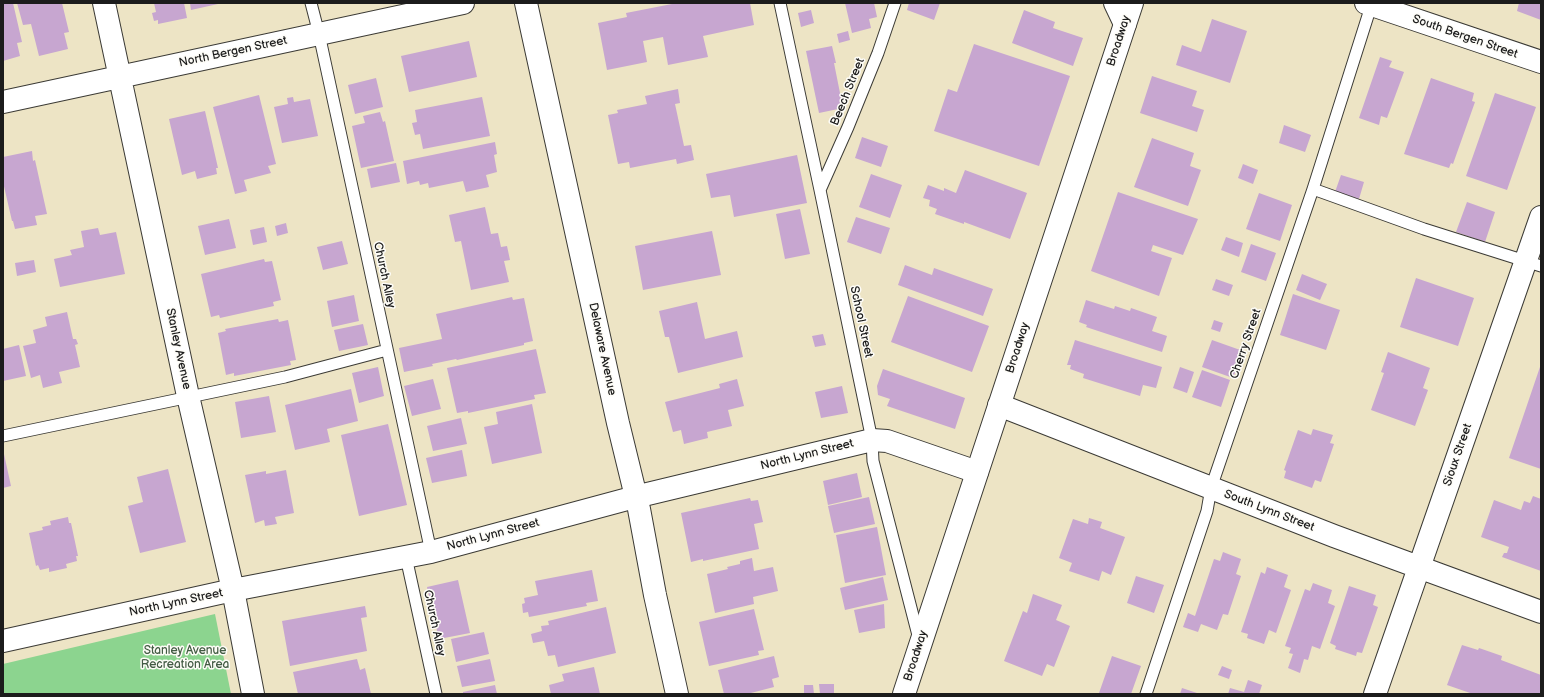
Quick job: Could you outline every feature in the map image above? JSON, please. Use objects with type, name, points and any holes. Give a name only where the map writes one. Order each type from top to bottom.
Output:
[{"type":"street","name":"Stanley Avenue","points":[[104,3],[188,396],[233,590],[253,694]]},
{"type":"street","name":"North Bergen Street","points":[[3,102],[463,3]]},
{"type":"street","name":"Delaware Avenue","points":[[526,3],[635,497],[654,595],[677,694]]},
{"type":"street","points":[[1115,3],[1125,24]]},
{"type":"street","name":"Broadway","points":[[904,694],[1132,3]]},
{"type":"street","name":"South Bergen Street","points":[[1370,4],[1541,62]]},
{"type":"street","name":"Sioux Street","points":[[1375,694],[1533,263],[1541,217]]},
{"type":"street","name":"South Lynn Street","points":[[999,406],[1420,568],[1541,612]]},
{"type":"street","name":"North Lynn Street","points":[[3,641],[233,590],[431,552],[635,497],[872,440],[887,441],[977,472]]},
{"type":"lane","name":"Church Alley","points":[[311,3],[431,552]]},
{"type":"lane","name":"School Street","points":[[780,3],[872,440],[872,461],[920,645]]},
{"type":"lane","name":"Beech Street","points":[[820,190],[848,127],[878,53],[895,3]]},
{"type":"lane","name":"Cherry Street","points":[[1146,694],[1208,511],[1211,488],[1313,189],[1370,4]]},
{"type":"lane","points":[[1313,189],[1424,229],[1533,263]]},
{"type":"lane","points":[[3,436],[188,396],[285,377],[387,350]]},
{"type":"lane","name":"Church Alley","points":[[406,557],[436,694]]},
{"type":"green space","name":"Stanley Avenue Recreation Area","points":[[215,614],[231,694],[3,694],[3,664]]},
{"type":"building","points":[[3,3],[13,3],[22,42],[17,43],[20,56],[3,61]]},
{"type":"building","points":[[17,3],[62,3],[69,32],[64,33],[68,49],[39,56],[31,24],[23,25]]},
{"type":"building","points":[[154,3],[184,3],[187,18],[158,24],[158,20],[154,21],[152,13],[156,12]]},
{"type":"building","points":[[190,3],[218,3],[218,4],[191,10]]},
{"type":"building","points":[[677,3],[750,3],[754,25],[703,36],[708,57],[668,65],[663,37],[643,41],[647,62],[607,70],[598,23],[627,17],[626,13]]},
{"type":"building","points":[[845,3],[874,3],[877,17],[869,19],[871,28],[852,33]]},
{"type":"building","points":[[909,3],[940,3],[934,20],[907,10]]},
{"type":"building","points":[[1519,3],[1541,3],[1541,20],[1517,11]]},
{"type":"building","points":[[811,10],[814,23],[801,27],[798,13]]},
{"type":"building","points":[[1024,10],[1055,22],[1053,28],[1083,38],[1073,66],[1012,43]]},
{"type":"building","points":[[1212,19],[1247,31],[1230,83],[1176,65],[1182,45],[1201,52]]},
{"type":"building","points":[[848,31],[850,40],[839,43],[837,34]]},
{"type":"building","points":[[469,41],[477,77],[409,92],[401,56]]},
{"type":"building","points":[[974,44],[1070,76],[1039,166],[934,131],[948,89],[957,92]]},
{"type":"building","points":[[832,46],[843,108],[819,113],[806,51]]},
{"type":"building","points":[[1380,57],[1392,61],[1389,67],[1404,72],[1387,118],[1381,116],[1379,125],[1359,118]]},
{"type":"building","points":[[1152,76],[1197,91],[1192,106],[1204,110],[1197,132],[1140,113]]},
{"type":"building","points":[[376,78],[383,107],[355,114],[348,85]]},
{"type":"building","points":[[1431,78],[1474,93],[1472,101],[1475,102],[1453,164],[1451,163],[1449,168],[1404,154]]},
{"type":"building","points":[[678,89],[680,103],[675,104],[684,146],[691,145],[694,160],[677,164],[676,159],[630,168],[629,162],[618,164],[608,115],[618,113],[617,110],[647,104],[645,96]]},
{"type":"building","points":[[1495,93],[1536,107],[1507,190],[1466,176]]},
{"type":"building","points":[[259,95],[276,164],[268,166],[271,173],[244,180],[247,191],[235,194],[213,107]]},
{"type":"building","points":[[293,97],[294,102],[310,99],[318,136],[282,143],[274,107],[288,104],[287,98]]},
{"type":"building","points":[[482,97],[490,136],[423,149],[420,134],[415,135],[412,123],[417,122],[415,110]]},
{"type":"building","points":[[205,111],[218,168],[216,168],[217,174],[197,179],[195,171],[182,175],[169,119]]},
{"type":"building","points":[[380,112],[383,122],[385,121],[394,161],[361,168],[352,126],[365,123],[363,116]]},
{"type":"building","points":[[1284,125],[1311,135],[1305,152],[1279,143]]},
{"type":"building","points":[[862,137],[888,146],[881,167],[855,158]]},
{"type":"building","points":[[1152,138],[1194,153],[1190,166],[1201,170],[1188,206],[1134,187]]},
{"type":"building","points":[[495,142],[497,154],[494,155],[497,172],[486,175],[489,187],[466,192],[463,181],[429,188],[428,183],[420,185],[419,181],[407,184],[403,161]]},
{"type":"building","points":[[32,151],[33,161],[35,160],[47,214],[35,216],[37,225],[15,229],[3,182],[3,157]]},
{"type":"building","points":[[797,155],[807,203],[734,217],[730,195],[711,198],[706,174]]},
{"type":"building","points":[[396,163],[400,182],[371,188],[367,169]]},
{"type":"building","points":[[1243,164],[1258,170],[1253,184],[1238,178]]},
{"type":"building","points":[[965,170],[1027,193],[1010,239],[964,222],[964,224],[935,214],[937,209],[929,206],[930,200],[923,198],[928,185],[944,191],[944,188],[956,193]]},
{"type":"building","points":[[871,174],[902,185],[890,218],[859,207]]},
{"type":"building","points":[[1341,175],[1364,182],[1359,199],[1335,192]]},
{"type":"building","points":[[1118,192],[1198,219],[1183,255],[1153,245],[1151,251],[1172,258],[1159,296],[1091,271]]},
{"type":"building","points":[[1259,193],[1292,205],[1280,241],[1246,229]]},
{"type":"building","points":[[1467,202],[1495,212],[1485,242],[1456,232]]},
{"type":"building","points":[[485,207],[491,234],[498,233],[501,247],[507,246],[510,260],[504,261],[509,282],[471,290],[461,241],[455,242],[449,215]]},
{"type":"building","points":[[800,209],[810,254],[785,259],[776,214]]},
{"type":"building","points":[[856,217],[890,228],[881,254],[847,242]]},
{"type":"building","points":[[229,219],[236,248],[205,255],[198,226]]},
{"type":"building","points":[[286,223],[288,233],[277,236],[275,226]]},
{"type":"building","points":[[264,227],[267,242],[253,245],[250,230]]},
{"type":"building","points":[[98,228],[100,235],[116,232],[125,274],[60,287],[54,259],[72,255],[70,250],[84,247],[81,231]]},
{"type":"building","points":[[712,231],[721,275],[643,290],[635,246]]},
{"type":"building","points":[[1226,237],[1243,243],[1239,257],[1221,250]]},
{"type":"building","points":[[342,241],[348,264],[323,270],[317,247]]},
{"type":"building","points":[[1251,244],[1276,253],[1266,281],[1241,272]]},
{"type":"building","points":[[264,259],[265,262],[272,261],[281,300],[273,302],[274,306],[220,318],[219,315],[211,317],[201,274]]},
{"type":"building","points":[[34,260],[36,272],[17,276],[15,263]]},
{"type":"building","points":[[905,265],[932,275],[934,268],[993,289],[983,316],[898,285]]},
{"type":"building","points":[[1302,274],[1327,284],[1320,300],[1296,290]]},
{"type":"building","points":[[1416,278],[1474,298],[1458,346],[1400,327]]},
{"type":"building","points":[[1216,279],[1233,285],[1229,296],[1212,290]]},
{"type":"building","points":[[1293,294],[1340,310],[1326,350],[1280,335]]},
{"type":"building","points":[[354,295],[359,321],[332,327],[327,301]]},
{"type":"building","points":[[908,296],[989,326],[972,372],[891,342]]},
{"type":"building","points":[[512,297],[513,300],[524,298],[533,341],[524,343],[524,345],[432,364],[433,366],[404,372],[399,348],[442,339],[436,314]]},
{"type":"building","points":[[1086,300],[1114,309],[1115,306],[1130,311],[1131,308],[1157,317],[1152,331],[1167,336],[1162,352],[1086,327],[1087,325],[1079,322]]},
{"type":"building","points":[[697,302],[705,339],[737,331],[743,357],[678,373],[669,337],[665,337],[659,311]]},
{"type":"building","points":[[67,312],[73,339],[76,339],[78,344],[75,345],[80,367],[59,372],[62,383],[43,388],[40,375],[31,378],[23,346],[36,343],[33,330],[47,326],[45,317]]},
{"type":"building","points":[[278,319],[279,322],[288,320],[296,360],[290,361],[291,365],[234,376],[234,373],[226,375],[218,333],[226,331],[225,329]]},
{"type":"building","points":[[1214,320],[1223,323],[1220,332],[1211,329]]},
{"type":"building","points":[[363,324],[368,345],[339,351],[334,330]]},
{"type":"building","points":[[823,334],[826,345],[815,347],[812,336]]},
{"type":"building","points":[[1075,340],[1162,367],[1156,388],[1143,385],[1140,396],[1083,378],[1084,374],[1070,369],[1071,365],[1067,365]]},
{"type":"building","points":[[1212,340],[1243,351],[1233,378],[1202,367]]},
{"type":"building","points":[[19,345],[26,376],[3,381],[3,349]]},
{"type":"building","points":[[536,349],[546,393],[534,395],[535,399],[468,413],[468,411],[457,413],[447,368]]},
{"type":"building","points":[[1388,352],[1430,368],[1423,388],[1428,390],[1415,426],[1371,410],[1384,373],[1381,372]]},
{"type":"building","points":[[1541,364],[1541,469],[1509,458]]},
{"type":"building","points":[[378,367],[384,396],[359,403],[352,373]]},
{"type":"building","points":[[1180,367],[1194,372],[1187,393],[1173,388]]},
{"type":"building","points":[[883,369],[965,398],[955,429],[887,406],[890,399],[878,395],[877,386]]},
{"type":"building","points":[[1202,370],[1230,380],[1221,407],[1192,397]]},
{"type":"building","points":[[433,379],[441,409],[412,416],[404,386]]},
{"type":"building","points":[[737,379],[744,406],[728,410],[732,426],[707,432],[708,438],[684,444],[681,430],[673,432],[665,402],[720,388],[719,384]]},
{"type":"building","points":[[842,386],[848,413],[821,418],[815,392]]},
{"type":"building","points":[[351,389],[358,421],[327,429],[330,442],[295,450],[285,405]]},
{"type":"building","points":[[269,396],[276,432],[241,438],[235,402]]},
{"type":"building","points":[[532,404],[542,453],[492,464],[484,427],[498,424],[496,412]]},
{"type":"building","points":[[461,418],[467,444],[433,451],[427,426]]},
{"type":"building","points":[[388,424],[407,505],[359,516],[341,435]]},
{"type":"building","points":[[1313,429],[1333,435],[1330,443],[1334,444],[1321,482],[1315,480],[1312,488],[1284,478],[1286,471],[1284,470],[1298,430],[1311,435]]},
{"type":"building","points":[[462,450],[467,476],[432,483],[426,458]]},
{"type":"building","points":[[4,454],[11,486],[3,488],[3,455]]},
{"type":"building","points":[[168,469],[186,542],[140,553],[128,506],[143,502],[137,477]]},
{"type":"building","points":[[286,470],[294,513],[275,517],[277,524],[265,526],[264,520],[255,523],[245,475],[266,471],[266,474]]},
{"type":"building","points":[[857,473],[862,497],[828,505],[823,481]]},
{"type":"building","points":[[1533,496],[1541,499],[1541,571],[1502,557],[1504,553],[1507,553],[1509,547],[1481,537],[1494,500],[1521,510],[1524,501],[1530,503]]},
{"type":"building","points":[[869,497],[875,524],[834,533],[828,506]]},
{"type":"building","points":[[750,498],[751,501],[758,500],[763,522],[754,524],[759,549],[703,561],[703,559],[691,562],[681,513]]},
{"type":"building","points":[[68,517],[69,523],[71,523],[78,556],[76,556],[77,561],[66,564],[67,568],[49,572],[49,568],[40,570],[38,565],[36,566],[29,533],[43,530],[42,527],[51,525],[50,521]]},
{"type":"building","points":[[1089,518],[1102,522],[1100,528],[1125,537],[1111,575],[1102,571],[1099,581],[1069,571],[1072,563],[1059,558],[1073,519],[1088,524]]},
{"type":"building","points":[[877,527],[886,575],[845,583],[836,535]]},
{"type":"building","points":[[1223,552],[1241,559],[1236,574],[1241,576],[1228,615],[1223,614],[1217,630],[1201,624],[1198,632],[1183,627],[1188,613],[1195,616],[1214,559],[1220,561]]},
{"type":"building","points":[[752,558],[754,571],[773,567],[778,591],[753,597],[754,604],[715,613],[707,574],[728,569],[727,567],[740,564],[740,561]]},
{"type":"building","points":[[1267,567],[1288,575],[1284,587],[1291,590],[1276,633],[1269,630],[1264,644],[1247,638],[1248,634],[1241,632],[1261,572],[1265,574]]},
{"type":"building","points":[[592,570],[598,601],[586,603],[587,606],[529,617],[528,612],[523,613],[522,604],[525,603],[524,598],[538,595],[535,581]]},
{"type":"building","points":[[1136,576],[1164,585],[1154,613],[1127,603]]},
{"type":"building","points":[[883,577],[888,600],[845,610],[840,588]]},
{"type":"building","points":[[458,580],[470,633],[439,639],[427,587]]},
{"type":"building","points":[[1313,583],[1332,590],[1328,603],[1335,606],[1320,649],[1312,646],[1308,660],[1304,659],[1300,673],[1288,668],[1293,654],[1289,653],[1291,648],[1285,646],[1305,589],[1310,591]]},
{"type":"building","points":[[1349,586],[1376,595],[1373,605],[1378,607],[1362,653],[1357,652],[1356,656],[1335,649],[1336,646],[1330,643]]},
{"type":"building","points":[[1033,594],[1062,605],[1056,620],[1070,626],[1054,667],[1047,664],[1042,676],[1004,661],[1023,611],[1027,613]]},
{"type":"building","points":[[884,604],[885,628],[859,633],[854,610]]},
{"type":"building","points":[[365,606],[367,617],[361,618],[367,651],[290,666],[282,621]]},
{"type":"building","points":[[606,607],[616,653],[558,667],[555,655],[548,656],[544,641],[533,643],[531,634],[542,631],[541,626],[549,625],[548,621]]},
{"type":"building","points":[[754,609],[764,650],[758,651],[759,655],[709,666],[699,622]]},
{"type":"building","points":[[484,632],[489,654],[456,662],[451,639]]},
{"type":"building","points":[[1462,645],[1478,650],[1479,648],[1502,656],[1501,660],[1541,675],[1541,694],[1473,694],[1447,685]]},
{"type":"building","points":[[774,656],[779,677],[772,679],[774,687],[747,694],[724,694],[718,670]]},
{"type":"building","points":[[1112,656],[1141,666],[1131,694],[1099,693]]},
{"type":"building","points":[[357,659],[360,670],[365,668],[371,694],[298,694],[293,672]]},
{"type":"building","points":[[490,659],[495,681],[462,687],[457,666]]},
{"type":"building","points":[[1222,666],[1232,670],[1229,679],[1218,675]]},
{"type":"building","points":[[594,667],[600,694],[551,694],[549,685],[564,681],[562,674]]},
{"type":"building","points":[[1248,680],[1262,685],[1259,694],[1228,694],[1230,688],[1244,692]]},
{"type":"building","points":[[819,684],[834,684],[834,694],[820,694]]},
{"type":"building","points":[[495,685],[497,694],[463,694],[463,692]]},
{"type":"building","points":[[804,685],[813,685],[814,694],[804,694]]},
{"type":"building","points":[[1182,688],[1200,694],[1180,694]]}]
